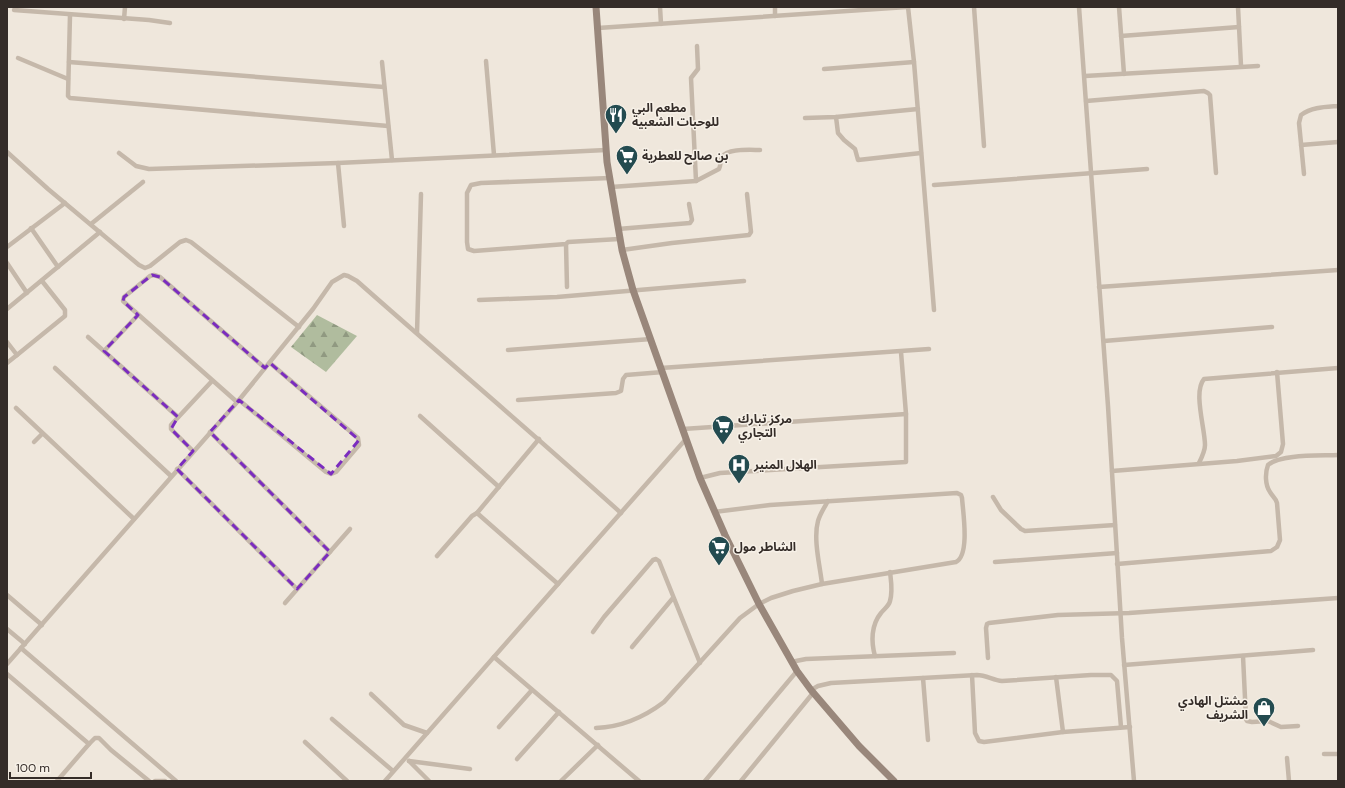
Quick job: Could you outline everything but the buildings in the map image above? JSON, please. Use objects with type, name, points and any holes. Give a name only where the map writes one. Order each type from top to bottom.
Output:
[{"type":"main road","points":[[596,7],[606,150],[619,239],[633,290],[700,478],[714,512],[759,604],[797,672],[859,746],[894,781]]},
{"type":"street","points":[[124,19],[125,7]]},
{"type":"street","points":[[660,7],[661,24]]},
{"type":"street","points":[[775,7],[775,16]]},
{"type":"street","points":[[598,28],[907,7],[914,62],[934,310]]},
{"type":"street","points":[[974,7],[984,146]]},
{"type":"street","points":[[1079,7],[1104,341],[1124,664],[1134,781]]},
{"type":"street","points":[[1119,7],[1124,74]]},
{"type":"street","points":[[1238,7],[1241,66]]},
{"type":"street","points":[[14,10],[34,10],[70,15],[149,20],[170,23]]},
{"type":"street","points":[[70,15],[68,96],[72,98],[388,126]]},
{"type":"street","points":[[1121,36],[1239,27]]},
{"type":"street","points":[[696,181],[692,78],[698,70],[697,46]]},
{"type":"street","points":[[18,58],[68,79]]},
{"type":"street","points":[[486,61],[494,155]]},
{"type":"street","points":[[69,62],[384,87]]},
{"type":"street","points":[[382,62],[392,160]]},
{"type":"street","points":[[824,68],[914,62]]},
{"type":"street","points":[[1085,76],[1258,66]]},
{"type":"street","points":[[1086,100],[1208,92],[1210,95],[1216,173]]},
{"type":"street","points":[[1304,174],[1299,123],[1301,115],[1307,111],[1320,107],[1338,106]]},
{"type":"street","points":[[805,118],[836,117],[918,109]]},
{"type":"street","points":[[836,117],[838,133],[844,140],[856,149],[858,160],[921,153]]},
{"type":"street","points":[[1301,144],[1338,142]]},
{"type":"street","points":[[119,153],[136,166],[149,169],[338,163],[606,150]]},
{"type":"street","points":[[611,187],[696,181],[719,169],[721,166],[721,158],[725,154],[739,150],[760,150]]},
{"type":"street","points":[[7,152],[139,265],[145,268],[150,266],[180,242],[186,240],[192,242],[299,327]]},
{"type":"street","points":[[338,163],[344,226]]},
{"type":"street","points":[[934,186],[1147,169]]},
{"type":"street","points":[[610,178],[471,185],[467,193],[468,249],[474,252],[566,244],[568,242],[619,239]]},
{"type":"street","points":[[91,224],[143,182]]},
{"type":"street","points":[[417,333],[420,194]]},
{"type":"street","points":[[622,250],[749,235],[751,232],[747,194]]},
{"type":"street","points":[[7,247],[65,203]]},
{"type":"street","points":[[618,229],[690,223],[692,220],[689,204]]},
{"type":"street","points":[[31,228],[58,267]]},
{"type":"street","points":[[7,309],[100,232]]},
{"type":"street","points":[[566,244],[567,287]]},
{"type":"street","points":[[7,263],[27,293]]},
{"type":"street","points":[[1099,287],[1338,270]]},
{"type":"street","points":[[265,368],[156,275],[150,276],[123,299],[123,301],[138,315],[212,381],[326,472],[331,474],[336,472],[359,444],[358,438],[270,363]]},
{"type":"street","points":[[7,664],[238,401],[251,383],[270,363],[299,327],[332,282],[344,275],[357,281],[621,513]]},
{"type":"street","points":[[7,363],[66,314],[66,310],[42,281]]},
{"type":"street","points":[[479,300],[557,297],[744,281]]},
{"type":"street","points":[[104,350],[138,315]]},
{"type":"street","points":[[1104,341],[1272,327]]},
{"type":"street","points":[[88,337],[178,417]]},
{"type":"street","points":[[508,350],[651,339]]},
{"type":"street","points":[[7,342],[17,354]]},
{"type":"street","points":[[518,400],[619,392],[622,390],[623,378],[626,375],[662,370],[929,349]]},
{"type":"street","points":[[700,478],[720,473],[906,462],[906,414],[901,352]]},
{"type":"street","points":[[55,368],[171,476]]},
{"type":"street","points":[[1199,463],[1204,452],[1205,444],[1199,393],[1203,381],[1207,378],[1338,368]]},
{"type":"street","points":[[1112,471],[1273,457],[1279,454],[1283,444],[1277,372]]},
{"type":"street","points":[[193,451],[171,429],[171,425],[212,381]]},
{"type":"street","points":[[16,408],[134,519]]},
{"type":"street","points":[[683,429],[906,414]]},
{"type":"street","points":[[420,416],[499,487]]},
{"type":"street","points":[[210,432],[330,552]]},
{"type":"street","points":[[34,442],[42,434]]},
{"type":"street","points":[[437,556],[472,516],[477,513],[539,440]]},
{"type":"street","points":[[386,781],[407,759],[427,733],[686,440]]},
{"type":"street","points":[[1117,564],[1275,549],[1280,540],[1277,503],[1276,499],[1268,488],[1266,474],[1268,465],[1273,461],[1284,458],[1338,454]]},
{"type":"street","points":[[177,469],[297,589]]},
{"type":"street","points":[[596,728],[626,724],[653,711],[664,702],[740,618],[759,604],[771,598],[793,591],[822,584],[956,562],[963,552],[965,542],[961,495],[951,492],[770,505],[714,512]]},
{"type":"street","points":[[993,497],[1001,510],[1025,531],[1115,525]]},
{"type":"street","points":[[822,584],[816,533],[821,512],[828,501]]},
{"type":"street","points":[[477,513],[558,584]]},
{"type":"street","points":[[285,603],[350,529]]},
{"type":"street","points":[[995,562],[1117,553]]},
{"type":"street","points":[[593,632],[653,560],[659,561],[700,663]]},
{"type":"street","points":[[875,656],[872,640],[874,624],[891,600],[892,589],[890,572]]},
{"type":"street","points":[[7,595],[42,625]]},
{"type":"street","points":[[632,647],[673,598]]},
{"type":"street","points":[[988,658],[986,628],[987,624],[989,623],[1058,616],[1338,598]]},
{"type":"street","points":[[7,629],[23,646],[176,781]]},
{"type":"street","points":[[1124,664],[1313,650]]},
{"type":"street","points":[[791,662],[806,659],[954,653]]},
{"type":"street","points":[[1243,656],[1247,721],[1268,721],[1281,727],[1298,726]]},
{"type":"street","points":[[494,657],[639,781]]},
{"type":"street","points":[[705,781],[797,672]]},
{"type":"street","points":[[7,674],[89,744]]},
{"type":"street","points":[[972,675],[975,732],[979,741],[984,742],[1063,732],[1130,726]]},
{"type":"street","points":[[741,781],[812,691],[818,686],[831,683],[972,675],[982,675],[992,680],[1002,680],[1111,675],[1115,678],[1117,684],[1121,727]]},
{"type":"street","points":[[1056,677],[1063,732]]},
{"type":"street","points":[[922,678],[928,740]]},
{"type":"street","points":[[499,727],[532,690]]},
{"type":"street","points":[[371,694],[404,725],[427,733]]},
{"type":"street","points":[[518,759],[559,712]]},
{"type":"street","points":[[332,719],[394,771]]},
{"type":"street","points":[[57,781],[95,738],[99,738],[111,750],[149,781]]},
{"type":"street","points":[[305,742],[347,781]]},
{"type":"street","points":[[561,781],[598,745]]},
{"type":"street","points":[[1324,754],[1338,754]]},
{"type":"street","points":[[1287,758],[1289,781]]},
{"type":"street","points":[[407,759],[470,769]]},
{"type":"street","points":[[407,759],[429,781]]},
{"type":"street","points":[[155,781],[165,781]]},
{"type":"highlighted area","points":[[152,275],[160,277],[265,368],[270,363],[359,440],[331,474],[239,400],[210,432],[330,552],[297,589],[177,469],[193,451],[171,429],[178,417],[104,351],[138,315],[123,301],[124,297]]},
{"type":"green space","points":[[317,315],[357,336],[326,372],[291,347]]},
{"type":"place","name":"مطعم البي للوحبات الشعبية","points":[[616,134]]},
{"type":"place","name":"بن صالح للعطرية","points":[[627,176]]},
{"type":"place","name":"مركز تبارك التجاري","points":[[723,446]]},
{"type":"place","name":"الهلال المنير","points":[[739,484]]},
{"type":"place","name":"الشاطر مول","points":[[719,566]]},
{"type":"place","name":"مشتل الهادي الشريف","points":[[1264,728]]}]
